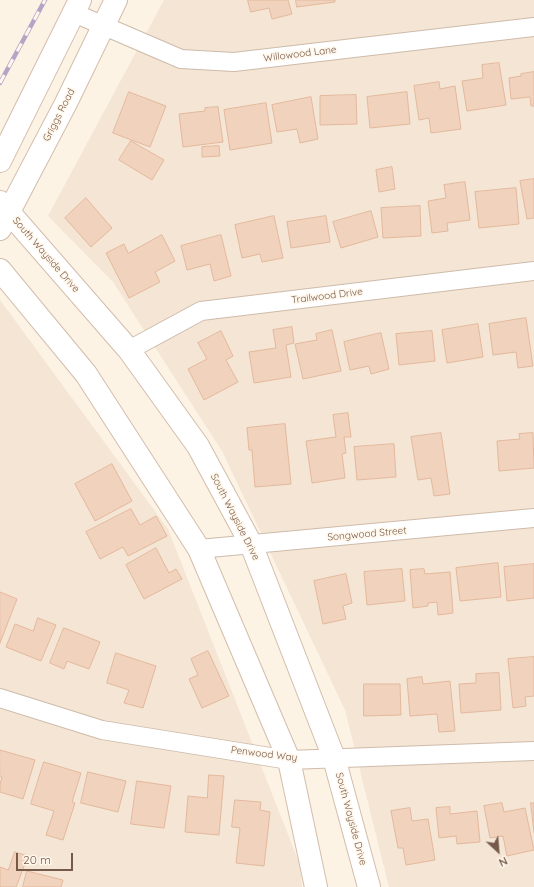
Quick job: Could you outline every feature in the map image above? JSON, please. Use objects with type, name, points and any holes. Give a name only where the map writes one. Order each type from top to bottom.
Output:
[{"type":"main road","name":"Griggs Road","points":[[3,214],[66,103],[116,0]]},
{"type":"main road","points":[[0,161],[77,6]]},
{"type":"main road","name":"South Wayside Drive","points":[[3,214],[128,350],[198,446],[251,544],[334,758],[370,887]]},
{"type":"main road","points":[[0,270],[86,374],[199,550],[289,760],[316,887]]},
{"type":"street","name":"Willowood Lane","points":[[77,6],[103,26],[181,59],[234,62],[534,27]]},
{"type":"street","name":"Trailwood Drive","points":[[128,350],[201,311],[534,271]]},
{"type":"street","name":"Songwood Street","points":[[199,550],[534,518]]},
{"type":"street","name":"Penwood Way","points":[[0,698],[102,730],[289,760],[534,751]]},
{"type":"shaded area","points":[[164,0],[534,0],[534,887],[389,887],[345,710],[222,451],[113,282],[48,216]]},
{"type":"shaded area","points":[[0,300],[168,529],[300,865],[302,887],[0,887]]},
{"type":"building","points":[[248,0],[288,0],[292,14],[272,19],[269,8],[251,12]]},
{"type":"building","points":[[296,0],[335,0],[335,2],[297,7]]},
{"type":"building","points":[[499,63],[506,105],[467,111],[462,81],[483,78],[482,65]]},
{"type":"building","points":[[534,72],[534,106],[531,106],[530,97],[511,99],[509,78]]},
{"type":"building","points":[[439,82],[440,89],[455,86],[461,129],[431,133],[429,118],[419,120],[414,86]]},
{"type":"building","points":[[129,92],[166,106],[150,147],[113,133]]},
{"type":"building","points":[[407,92],[410,124],[370,128],[367,97]]},
{"type":"building","points":[[356,95],[357,124],[320,125],[320,96]]},
{"type":"building","points":[[311,97],[318,139],[300,143],[297,129],[277,132],[272,105]]},
{"type":"building","points":[[266,103],[272,143],[230,150],[224,110]]},
{"type":"building","points":[[218,107],[223,142],[183,147],[179,114],[205,111],[205,108]]},
{"type":"building","points":[[131,141],[164,160],[152,180],[119,160]]},
{"type":"building","points":[[219,146],[220,156],[202,157],[202,147]]},
{"type":"building","points":[[392,167],[395,189],[379,192],[376,170]]},
{"type":"building","points":[[534,179],[534,218],[527,219],[520,181]]},
{"type":"building","points":[[465,182],[470,220],[447,223],[448,231],[432,233],[428,201],[446,198],[444,185]]},
{"type":"building","points":[[516,188],[519,224],[479,228],[475,192]]},
{"type":"building","points":[[86,198],[112,228],[91,247],[65,218]]},
{"type":"building","points":[[420,206],[421,236],[383,238],[381,208]]},
{"type":"building","points":[[371,211],[378,237],[341,248],[333,222]]},
{"type":"building","points":[[274,216],[283,258],[262,262],[260,254],[242,258],[235,225]]},
{"type":"building","points":[[326,216],[330,242],[291,248],[287,222]]},
{"type":"building","points":[[162,235],[175,261],[155,272],[160,282],[129,298],[106,253],[124,244],[128,253]]},
{"type":"building","points":[[221,235],[231,276],[214,281],[210,264],[187,270],[181,246]]},
{"type":"building","points":[[526,318],[533,366],[518,368],[516,352],[493,355],[489,324]]},
{"type":"building","points":[[478,324],[483,357],[447,363],[442,330]]},
{"type":"building","points":[[292,327],[294,343],[286,345],[291,377],[254,383],[249,352],[276,348],[273,330]]},
{"type":"building","points":[[332,330],[341,371],[303,379],[295,344],[317,340],[316,334]]},
{"type":"building","points":[[221,331],[233,356],[226,360],[238,382],[204,400],[188,369],[207,359],[198,343]]},
{"type":"building","points":[[432,331],[435,361],[399,365],[396,334]]},
{"type":"building","points":[[381,333],[389,369],[371,374],[369,366],[350,370],[344,342]]},
{"type":"building","points":[[348,413],[351,437],[344,437],[346,453],[342,454],[345,478],[312,483],[306,441],[336,437],[333,415]]},
{"type":"building","points":[[285,424],[291,484],[255,487],[252,450],[249,450],[247,428]]},
{"type":"building","points":[[441,433],[450,494],[434,496],[431,478],[418,480],[411,437]]},
{"type":"building","points":[[533,433],[534,468],[499,471],[497,441],[520,439],[519,434]]},
{"type":"building","points":[[394,444],[396,477],[357,480],[354,447]]},
{"type":"building","points":[[112,464],[132,501],[95,521],[75,484]]},
{"type":"building","points":[[131,509],[140,525],[156,516],[167,536],[128,556],[123,547],[100,559],[86,532]]},
{"type":"building","points":[[156,548],[169,573],[176,569],[182,579],[144,599],[126,565]]},
{"type":"building","points":[[498,563],[501,597],[460,601],[456,568]]},
{"type":"building","points":[[534,564],[534,598],[507,601],[504,567]]},
{"type":"building","points":[[402,569],[405,601],[367,605],[364,572]]},
{"type":"building","points":[[424,569],[425,574],[450,572],[453,613],[438,615],[437,602],[428,603],[428,606],[413,608],[410,570]]},
{"type":"building","points":[[346,574],[352,603],[343,606],[346,619],[323,624],[314,581]]},
{"type":"building","points":[[0,592],[17,599],[0,643]]},
{"type":"building","points":[[38,618],[56,625],[41,661],[6,647],[15,624],[33,631]]},
{"type":"building","points":[[64,628],[100,642],[89,669],[67,661],[64,669],[50,663]]},
{"type":"building","points":[[208,651],[229,696],[202,708],[189,679],[198,675],[191,659]]},
{"type":"building","points":[[116,653],[156,666],[143,708],[124,703],[129,690],[107,683]]},
{"type":"building","points":[[534,657],[534,696],[525,697],[526,706],[513,708],[508,659]]},
{"type":"building","points":[[499,673],[501,710],[461,713],[459,684],[476,683],[476,674]]},
{"type":"building","points":[[422,677],[423,684],[450,681],[455,731],[439,732],[437,714],[410,716],[407,679]]},
{"type":"building","points":[[364,684],[400,684],[401,715],[364,716]]},
{"type":"building","points":[[0,750],[35,760],[23,799],[0,792],[2,777],[0,776]]},
{"type":"building","points":[[44,762],[81,773],[72,802],[75,803],[63,840],[46,835],[54,811],[31,804]]},
{"type":"building","points":[[88,772],[126,781],[118,812],[81,803]]},
{"type":"building","points":[[209,775],[224,776],[219,835],[185,832],[188,796],[207,798]]},
{"type":"building","points":[[137,781],[171,786],[164,828],[131,824]]},
{"type":"building","points":[[235,800],[261,802],[260,810],[270,812],[264,866],[236,863],[240,828],[232,827]]},
{"type":"building","points":[[502,803],[504,812],[525,808],[534,850],[507,856],[503,836],[490,838],[484,806]]},
{"type":"building","points":[[531,803],[534,803],[534,832]]},
{"type":"building","points":[[450,807],[450,814],[477,811],[480,842],[457,844],[456,836],[439,838],[436,808]]},
{"type":"building","points":[[410,808],[412,821],[428,819],[435,860],[406,865],[403,848],[398,848],[391,811]]},
{"type":"building","points":[[15,852],[28,856],[16,887],[0,887],[0,867],[8,870]]},
{"type":"building","points":[[27,871],[63,880],[61,887],[23,887]]},
{"type":"railway","points":[[0,83],[45,0]]}]
